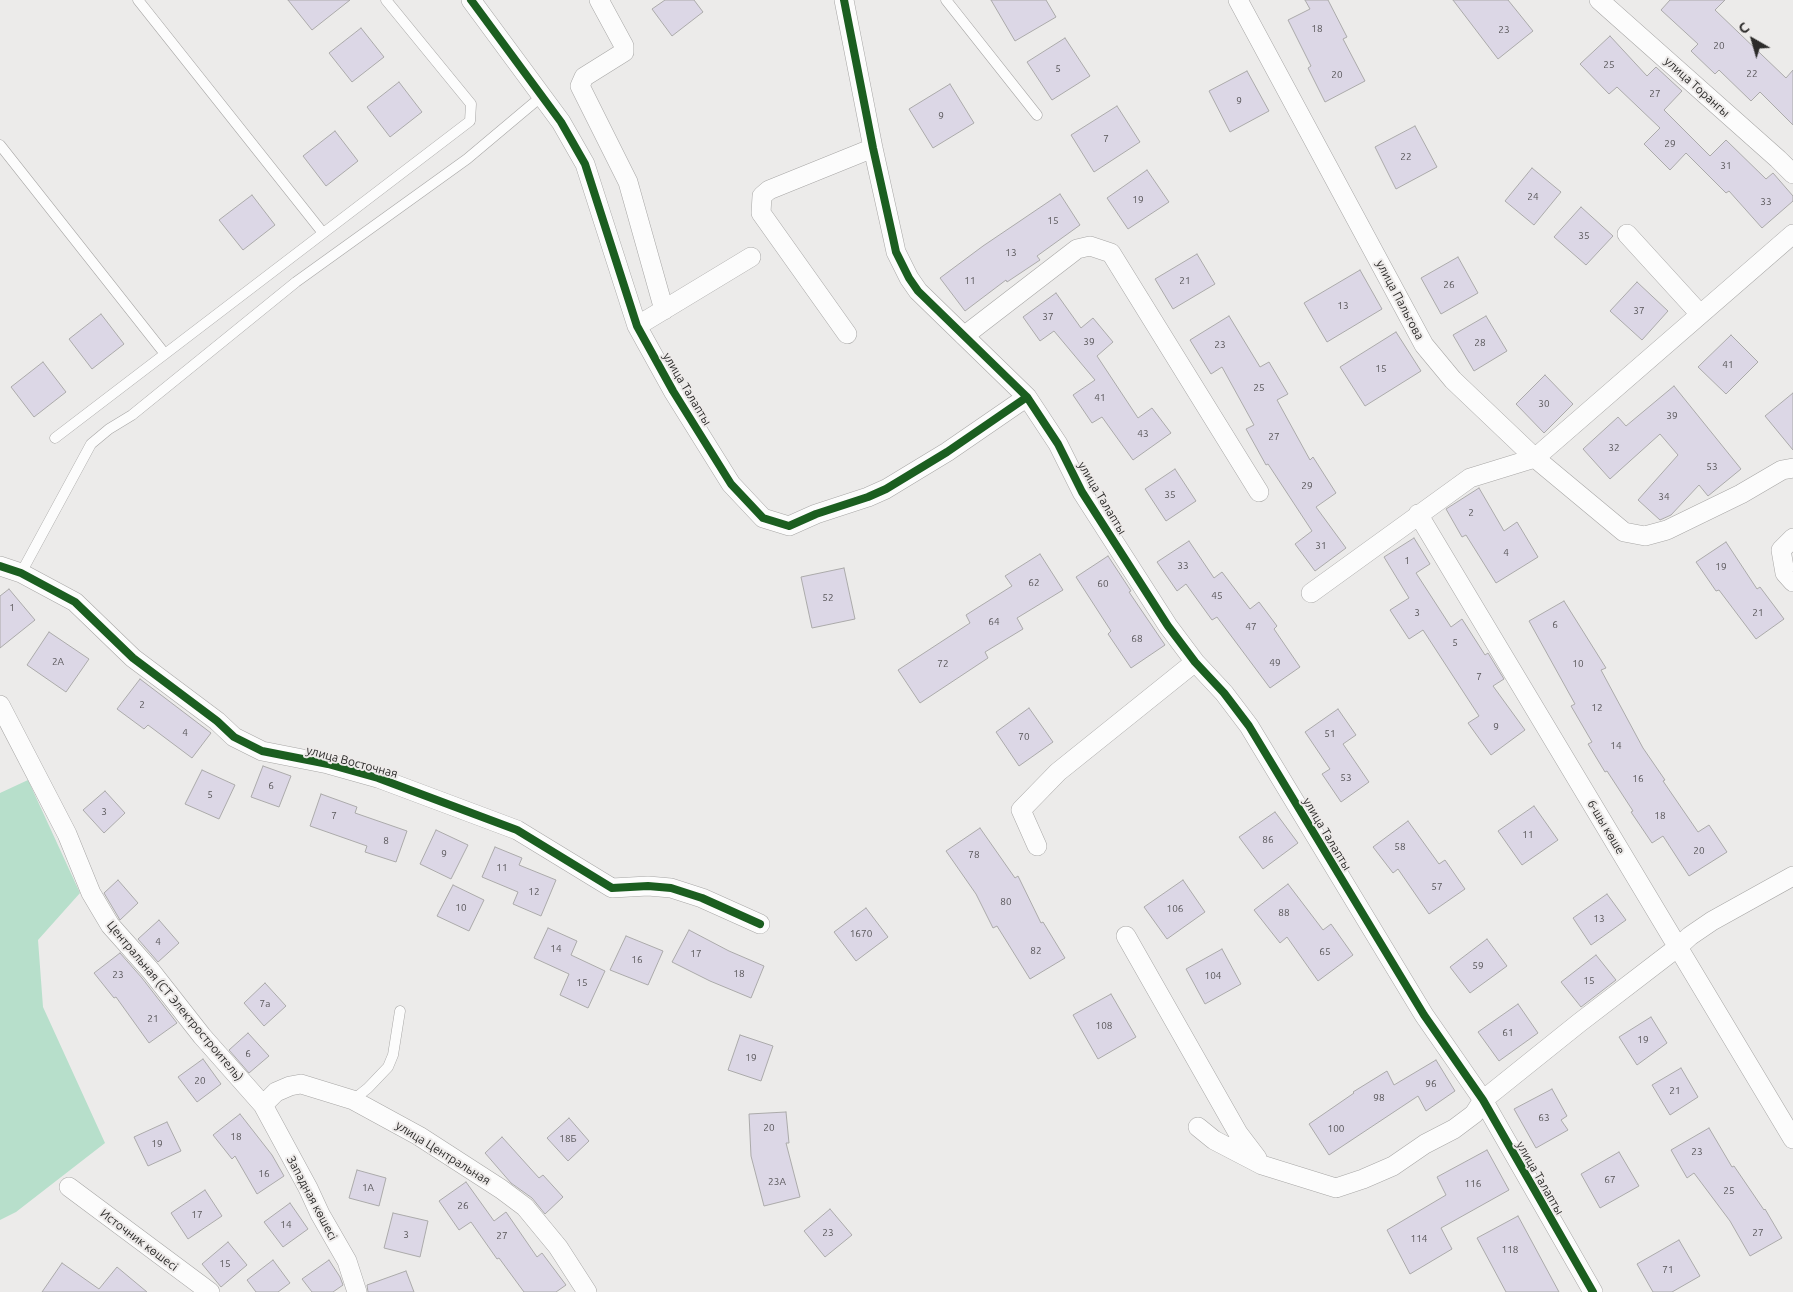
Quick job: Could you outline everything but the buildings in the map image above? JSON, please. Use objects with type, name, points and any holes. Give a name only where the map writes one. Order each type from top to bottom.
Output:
[{"type":"street","name":"улица Талапты","points":[[471,0],[561,122],[585,164],[636,326],[673,391],[731,484],[763,518],[789,526],[816,514],[886,489],[947,452],[1027,398]]},
{"type":"street","points":[[599,0],[624,46],[624,52],[584,77],[580,86],[628,182],[664,310]]},
{"type":"street","name":"улица Талапты","points":[[844,0],[873,148],[896,252],[909,278],[918,291],[1027,398],[1058,444],[1082,492],[1168,626],[1195,662],[1224,693],[1249,726],[1424,1015],[1482,1100],[1593,1292]]},
{"type":"street","name":"улица Пальгова","points":[[1238,0],[1424,345],[1453,380],[1535,458],[1624,532],[1645,536],[1667,530],[1742,494],[1782,470],[1793,468]]},
{"type":"street","name":"улица Торангы","points":[[1599,0],[1793,174]]},
{"type":"street","points":[[847,334],[761,213],[762,196],[769,190],[873,148]]},
{"type":"street","points":[[1627,234],[1700,314]]},
{"type":"street","points":[[1312,593],[1470,478],[1535,458],[1793,234]]},
{"type":"street","points":[[964,336],[1077,249],[1090,246],[1111,254],[1259,492]]},
{"type":"street","points":[[636,326],[751,257]]},
{"type":"street","name":"6-шы көше","points":[[1418,514],[1793,1139]]},
{"type":"street","points":[[1793,538],[1781,550],[1785,573],[1793,582]]},
{"type":"street","name":"улица Восточная","points":[[0,566],[21,573],[75,602],[133,658],[217,721],[234,737],[262,751],[328,764],[378,778],[517,830],[612,888],[648,886],[671,888],[702,898],[760,924]]},
{"type":"street","points":[[1037,846],[1022,810],[1058,772],[1195,662]]},
{"type":"street","name":"Центральная (СТ Электростроитель)","points":[[0,705],[67,834],[91,893],[110,925],[151,971],[202,1036],[263,1105]]},
{"type":"street","points":[[1198,1127],[1214,1140],[1262,1165],[1336,1188],[1363,1179],[1393,1166],[1425,1144],[1454,1129],[1474,1114],[1482,1100],[1690,936],[1712,921],[1793,876]]},
{"type":"street","points":[[1126,936],[1238,1132],[1262,1165]]},
{"type":"street","name":"улица Центральная","points":[[263,1105],[276,1092],[301,1084],[352,1100],[419,1136],[501,1189],[525,1208],[558,1247],[587,1292]]},
{"type":"street","name":"Западная көшесі","points":[[263,1105],[347,1261],[357,1292]]},
{"type":"street","name":"Источник көшесі","points":[[69,1187],[210,1292]]},
{"type":"lane","points":[[138,0],[323,234]]},
{"type":"lane","points":[[55,438],[470,121],[471,104],[386,0]]},
{"type":"lane","points":[[946,0],[1037,115]]},
{"type":"lane","points":[[21,573],[92,444],[109,429],[132,415],[296,282],[467,159],[542,96]]},
{"type":"lane","points":[[0,145],[165,354]]},
{"type":"lane","points":[[352,1100],[368,1088],[388,1067],[393,1055],[400,1011]]},
{"type":"green space","points":[[28,780],[80,893],[38,940],[43,1007],[105,1143],[16,1212],[0,1220],[0,793]]},
{"type":"cycle path","points":[[471,0],[561,122],[585,164],[637,326],[673,391],[731,484],[763,518],[789,526],[816,514],[886,489],[947,452],[1027,397]]},
{"type":"cycle path","points":[[844,0],[873,148],[896,252],[909,278],[918,291],[1027,397],[1058,444],[1082,492],[1168,626],[1195,662],[1224,693],[1249,726],[1424,1015],[1483,1100],[1593,1292]]},
{"type":"cycle path","points":[[0,566],[21,573],[75,602],[133,658],[217,721],[234,737],[262,751],[328,764],[378,778],[517,830],[612,888],[648,886],[671,888],[702,898],[760,924]]}]
